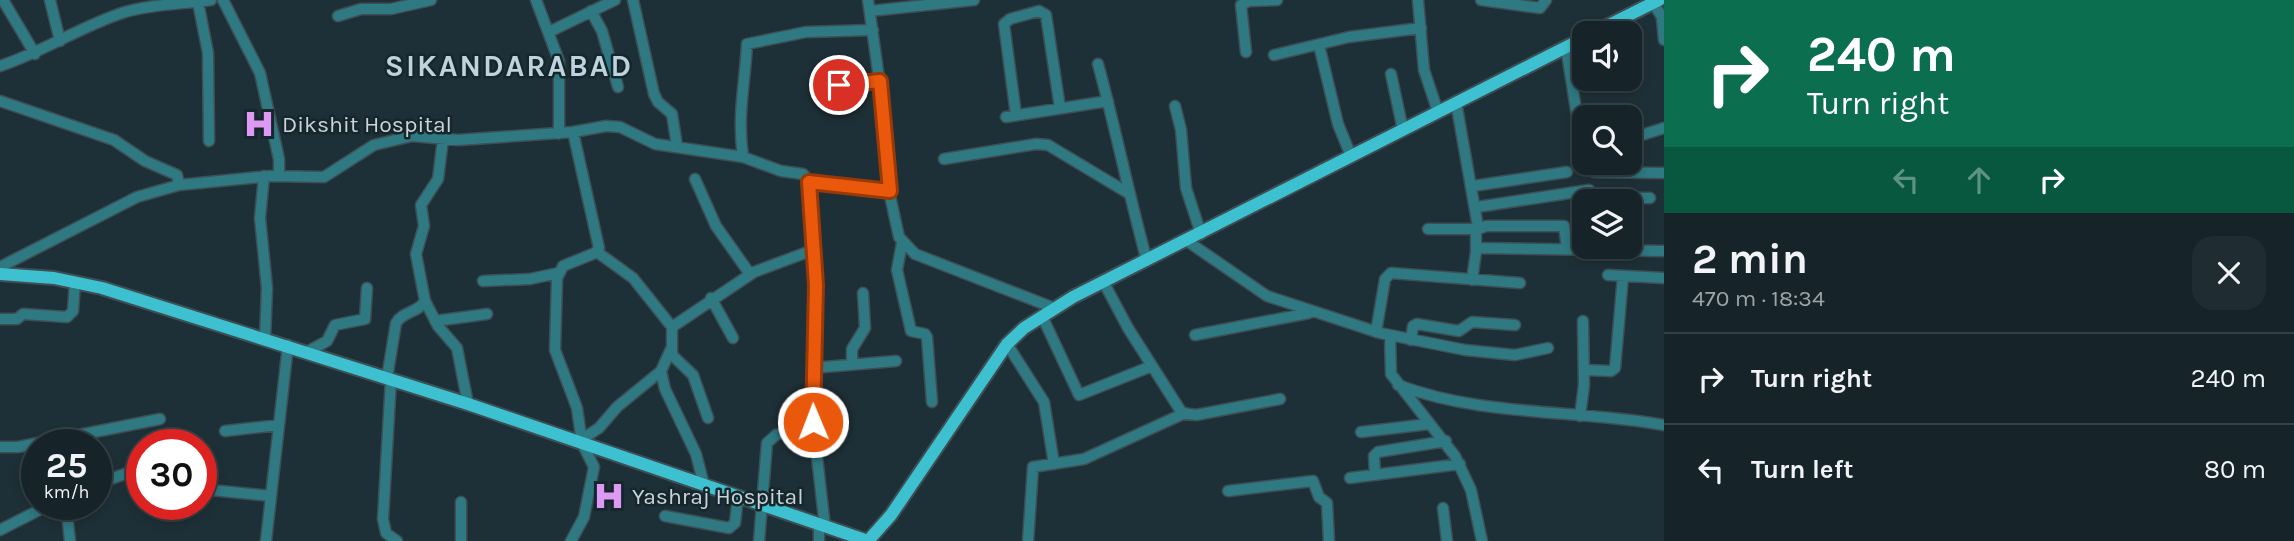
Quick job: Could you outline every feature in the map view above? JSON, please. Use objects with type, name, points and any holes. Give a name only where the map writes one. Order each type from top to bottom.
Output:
[{"type":"main road","points":[[1617,21],[1656,2]]},
{"type":"main road","points":[[0,274],[75,282],[288,345],[582,441],[868,541],[891,515],[1007,344],[1042,316],[1572,44]]},
{"type":"street","points":[[3,0],[35,54]]},
{"type":"street","points":[[50,0],[60,41]]},
{"type":"street","points":[[122,0],[125,12]]},
{"type":"street","points":[[0,66],[35,54],[125,12],[179,2],[211,0]]},
{"type":"street","points":[[223,0],[260,73],[278,152],[279,176]]},
{"type":"street","points":[[338,16],[361,9],[399,8],[431,0]]},
{"type":"street","points":[[536,0],[559,61],[559,134]]},
{"type":"street","points":[[549,32],[615,0]]},
{"type":"street","points":[[633,0],[654,94],[658,102],[672,114],[677,146]]},
{"type":"street","points":[[868,0],[880,81],[890,191],[902,243],[898,277],[911,331],[925,334],[927,337],[932,402]]},
{"type":"street","points":[[870,11],[974,0]]},
{"type":"street","points":[[1246,52],[1241,4],[1277,0]]},
{"type":"street","points":[[1418,0],[1424,70],[1438,112]]},
{"type":"street","points":[[1481,0],[1540,8],[1546,0]]},
{"type":"street","points":[[198,2],[209,67],[209,141]]},
{"type":"street","points":[[1656,2],[1663,20],[1664,40]]},
{"type":"street","points":[[591,11],[605,40],[618,87]]},
{"type":"street","points":[[1060,108],[1046,15],[1039,11],[1010,19],[1004,24],[1011,116],[1060,108],[1108,100]]},
{"type":"street","points":[[0,21],[13,16]]},
{"type":"street","points":[[1274,55],[1319,44],[1420,28]]},
{"type":"street","points":[[743,157],[738,116],[748,66],[748,43],[823,31],[873,30]]},
{"type":"street","points":[[1319,44],[1338,124],[1352,156]]},
{"type":"street","points":[[1566,47],[1575,105]]},
{"type":"street","points":[[1098,64],[1147,261]]},
{"type":"street","points":[[1391,74],[1402,130]]},
{"type":"street","points":[[818,92],[839,85],[880,81]]},
{"type":"street","points":[[0,101],[114,140],[145,161],[177,174],[179,186]]},
{"type":"street","points":[[1456,102],[1477,207],[1472,280]]},
{"type":"street","points":[[1175,106],[1181,130],[1185,188],[1200,234]]},
{"type":"street","points":[[0,267],[137,197],[179,186],[264,176],[324,177],[379,143],[418,135],[466,140],[559,134],[614,126],[629,130],[655,144],[743,157],[780,171],[805,175],[809,182],[816,298],[812,368],[813,422],[822,526],[819,541]]},
{"type":"street","points":[[1642,135],[1664,128]]},
{"type":"street","points":[[573,132],[598,246],[597,252]]},
{"type":"street","points":[[443,139],[438,179],[421,205],[424,226],[416,254],[425,301],[435,321],[457,348],[468,404]]},
{"type":"street","points":[[944,159],[1036,144],[1048,145],[1128,193]]},
{"type":"street","points":[[1473,186],[1567,172]]},
{"type":"street","points":[[1642,173],[1664,173]]},
{"type":"street","points":[[264,176],[260,218],[267,288],[265,339]]},
{"type":"street","points":[[695,179],[716,226],[750,274]]},
{"type":"street","points":[[809,182],[890,191]]},
{"type":"street","points":[[1477,207],[1586,190],[1599,198],[1650,198]]},
{"type":"street","points":[[1428,229],[1563,226],[1567,248]]},
{"type":"street","points":[[1187,241],[1267,296],[1376,332],[1410,340],[1516,355],[1548,348]]},
{"type":"street","points":[[902,243],[915,254],[1054,308]]},
{"type":"street","points":[[1476,250],[1567,248],[1664,251]]},
{"type":"street","points":[[672,327],[750,274],[813,250]]},
{"type":"street","points":[[483,281],[530,279],[558,273],[567,264],[597,252]]},
{"type":"street","points":[[597,252],[633,278],[672,327],[672,355],[693,376],[708,418]]},
{"type":"street","points":[[558,273],[555,350],[577,408],[582,441],[594,464],[593,483],[584,517],[571,541]]},
{"type":"street","points":[[1376,332],[1387,275],[1398,273],[1520,283]]},
{"type":"street","points":[[1608,275],[1664,278]]},
{"type":"street","points":[[1585,370],[1611,371],[1615,368],[1623,276]]},
{"type":"street","points":[[0,319],[17,319],[23,314],[67,317],[73,311],[75,282]]},
{"type":"street","points":[[1104,283],[1176,407],[1185,413],[1196,415],[1280,399]]},
{"type":"street","points":[[307,352],[327,341],[335,325],[366,317],[367,288]]},
{"type":"street","points":[[852,365],[852,349],[865,328],[863,293]]},
{"type":"street","points":[[711,298],[733,338]]},
{"type":"street","points":[[397,541],[384,536],[383,519],[389,378],[396,323],[402,316],[420,309],[425,301]]},
{"type":"street","points":[[1195,335],[1313,312]]},
{"type":"street","points":[[435,321],[487,314]]},
{"type":"street","points":[[1042,316],[1079,395],[1152,366]]},
{"type":"street","points":[[1580,416],[1585,370],[1583,321]]},
{"type":"street","points":[[1410,340],[1413,326],[1417,324],[1458,331],[1472,322],[1515,326]]},
{"type":"street","points":[[1390,336],[1389,366],[1398,385],[1446,441],[1460,464],[1471,490],[1482,541]]},
{"type":"street","points":[[1007,344],[1044,402],[1054,464]]},
{"type":"street","points":[[266,541],[288,345]]},
{"type":"street","points":[[582,441],[661,370],[671,349]]},
{"type":"street","points":[[812,368],[896,361]]},
{"type":"street","points":[[661,370],[663,386],[696,454],[704,485]]},
{"type":"street","points":[[1398,385],[1422,394],[1477,406],[1664,425]]},
{"type":"street","points":[[1028,541],[1031,470],[1038,465],[1084,459],[1185,413]]},
{"type":"street","points":[[112,429],[160,419]]},
{"type":"street","points":[[759,541],[767,443],[776,435],[813,422]]},
{"type":"street","points":[[1361,432],[1429,424]]},
{"type":"street","points":[[225,431],[279,425]]},
{"type":"street","points":[[1375,475],[1374,456],[1378,452],[1446,441]]},
{"type":"street","points":[[0,447],[21,447]]},
{"type":"street","points":[[1350,478],[1460,464]]},
{"type":"street","points":[[1228,491],[1313,481],[1319,497],[1327,503],[1329,541]]},
{"type":"street","points":[[217,491],[271,496]]},
{"type":"street","points":[[665,516],[729,528],[735,523],[738,497]]},
{"type":"street","points":[[461,502],[461,541]]},
{"type":"street","points":[[1443,508],[1447,541]]},
{"type":"street","points":[[0,530],[21,519]]},
{"type":"street","points":[[68,520],[70,541]]},
{"type":"place","name":"Dikshit Hospital","points":[[259,124]]},
{"type":"place","name":"Yashraj Hospital","points":[[609,496]]},
{"type":"district","name":"SIKANDARABAD","points":[[509,66]]},
{"type":"route","points":[[813,422],[812,368],[816,285],[809,182],[890,191],[880,81],[839,85]]}]
